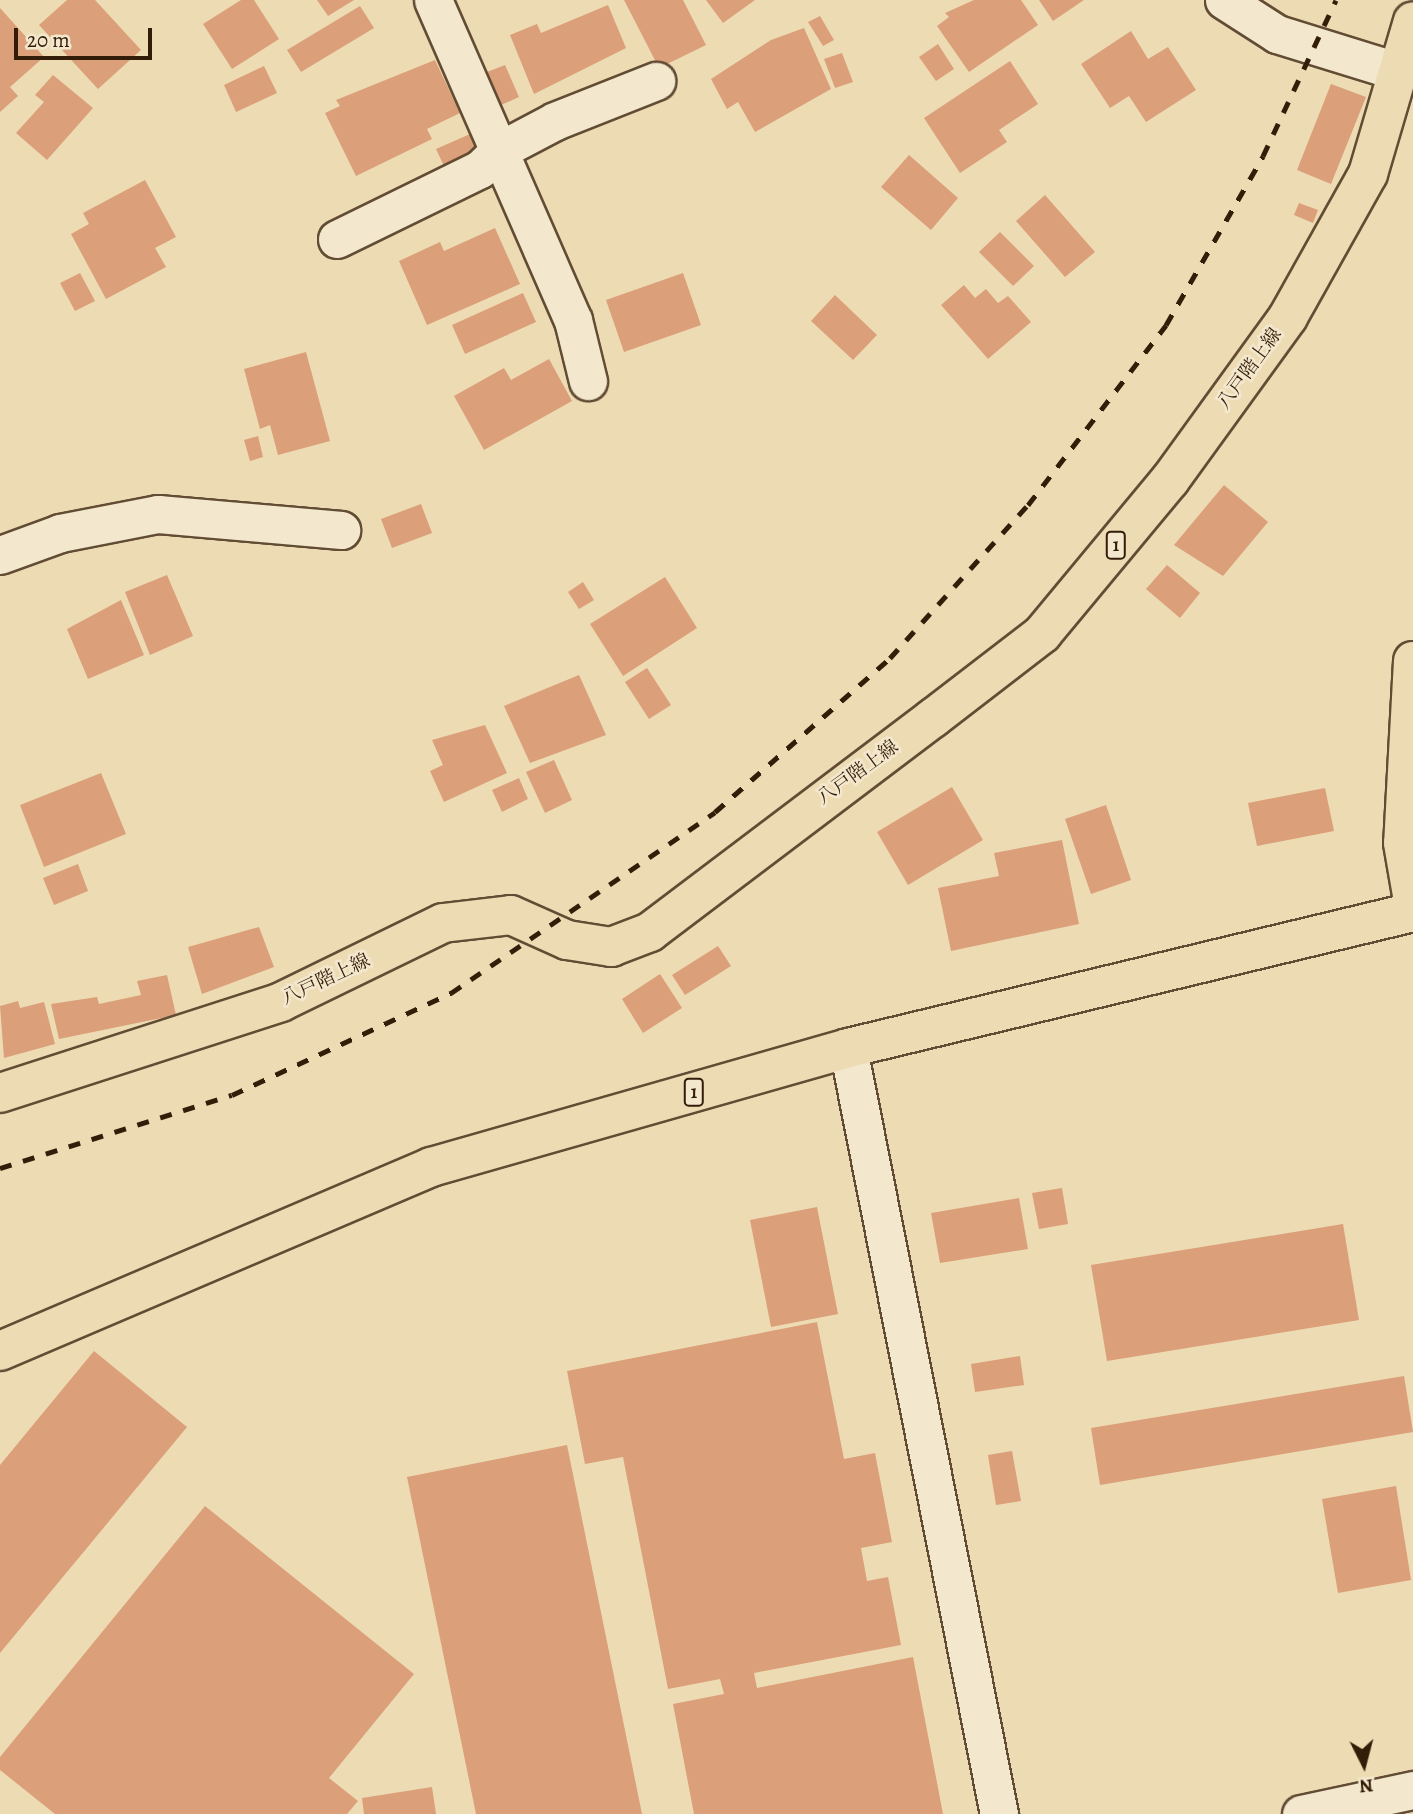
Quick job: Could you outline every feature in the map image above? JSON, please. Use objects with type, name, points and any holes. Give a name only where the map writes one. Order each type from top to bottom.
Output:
[{"type":"main road","name":"八戸階上線","points":[[0,1093],[281,1002],[443,923],[511,915],[589,947],[611,947],[650,932],[1042,634],[1170,480],[1288,317],[1368,174],[1413,22]]},
{"type":"main road","points":[[1413,661],[1403,843],[1413,901]]},
{"type":"main road","name":"1","points":[[0,1351],[431,1167],[849,1048],[1413,912]]},
{"type":"street","points":[[433,0],[573,320],[588,381]]},
{"type":"street","points":[[1224,0],[1277,34],[1399,72]]},
{"type":"street","points":[[337,239],[480,169],[500,150],[555,121],[656,81]]},
{"type":"street","points":[[0,555],[60,533],[158,514],[341,530]]},
{"type":"street","points":[[849,1048],[999,1814]]},
{"type":"street","points":[[1301,1814],[1413,1790]]},
{"type":"building","points":[[67,0],[95,0],[141,50],[98,89],[39,25]]},
{"type":"building","points":[[241,0],[254,0],[279,39],[232,69],[203,24]]},
{"type":"building","points":[[317,0],[354,0],[328,16]]},
{"type":"building","points":[[624,0],[683,0],[706,45],[659,68]]},
{"type":"building","points":[[706,0],[755,0],[723,23]]},
{"type":"building","points":[[974,0],[1021,0],[1038,25],[969,72],[937,26],[949,17],[945,13]]},
{"type":"building","points":[[1039,0],[1084,0],[1053,21]]},
{"type":"building","points":[[608,5],[626,48],[534,94],[510,35],[537,24],[541,33]]},
{"type":"building","points":[[360,6],[374,28],[301,72],[287,50]]},
{"type":"building","points":[[0,8],[44,57],[10,87],[18,96],[0,112]]},
{"type":"building","points":[[820,16],[834,40],[823,46],[808,22]]},
{"type":"building","points":[[804,28],[831,89],[755,132],[738,102],[727,109],[711,79],[771,40]]},
{"type":"building","points":[[1131,31],[1148,59],[1168,47],[1196,90],[1146,122],[1129,96],[1110,108],[1081,64]]},
{"type":"building","points":[[938,44],[954,69],[936,81],[919,57]]},
{"type":"building","points":[[842,53],[853,82],[835,88],[824,59]]},
{"type":"building","points":[[435,60],[460,113],[427,129],[432,139],[356,176],[325,113],[340,106],[336,100]]},
{"type":"building","points":[[1010,61],[1038,104],[999,130],[1007,142],[960,173],[924,118]]},
{"type":"building","points":[[505,65],[519,97],[501,105],[487,72]]},
{"type":"building","points":[[264,66],[277,93],[236,112],[224,85]]},
{"type":"building","points":[[53,75],[93,108],[47,160],[16,133],[44,102],[35,95]]},
{"type":"building","points":[[1331,84],[1366,97],[1331,184],[1297,170]]},
{"type":"building","points":[[470,134],[479,153],[445,168],[436,149]]},
{"type":"building","points":[[909,155],[958,198],[931,230],[881,187]]},
{"type":"building","points":[[145,180],[176,237],[155,248],[166,267],[106,299],[71,234],[89,224],[83,213]]},
{"type":"building","points":[[1045,195],[1095,252],[1065,277],[1016,221]]},
{"type":"building","points":[[1299,203],[1318,210],[1313,223],[1294,215]]},
{"type":"building","points":[[495,228],[520,284],[427,325],[399,261],[440,242],[444,251]]},
{"type":"building","points":[[1000,232],[1034,266],[1013,286],[979,252]]},
{"type":"building","points":[[80,273],[95,301],[75,311],[60,283]]},
{"type":"building","points":[[683,273],[701,325],[624,352],[606,300]]},
{"type":"building","points":[[964,285],[975,298],[986,289],[998,303],[1008,296],[1031,322],[988,359],[941,305]]},
{"type":"building","points":[[523,293],[536,322],[465,354],[452,325]]},
{"type":"building","points":[[835,295],[877,335],[853,360],[811,321]]},
{"type":"building","points":[[306,352],[330,441],[278,455],[270,425],[260,429],[244,369]]},
{"type":"building","points":[[549,359],[572,401],[484,450],[454,396],[504,368],[511,380]]},
{"type":"building","points":[[258,436],[263,457],[250,461],[244,440]]},
{"type":"building","points":[[1224,485],[1268,522],[1223,576],[1174,545]]},
{"type":"building","points":[[421,504],[432,533],[392,548],[381,519]]},
{"type":"building","points":[[1167,565],[1200,593],[1180,618],[1146,589]]},
{"type":"building","points":[[167,575],[193,636],[150,655],[125,592]]},
{"type":"building","points":[[665,577],[697,628],[623,676],[590,624]]},
{"type":"building","points":[[583,582],[594,600],[579,609],[568,592]]},
{"type":"building","points":[[121,600],[144,655],[88,679],[67,629]]},
{"type":"building","points":[[647,668],[671,705],[649,719],[625,682]]},
{"type":"building","points":[[579,675],[606,735],[530,763],[504,706]]},
{"type":"building","points":[[485,725],[507,773],[444,802],[430,771],[443,765],[432,740]]},
{"type":"building","points":[[554,760],[572,800],[545,813],[526,772]]},
{"type":"building","points":[[101,773],[126,834],[44,867],[20,805]]},
{"type":"building","points":[[519,778],[528,799],[502,812],[492,790]]},
{"type":"building","points":[[952,787],[983,840],[908,885],[877,832]]},
{"type":"building","points":[[1325,788],[1334,831],[1257,846],[1248,803]]},
{"type":"building","points":[[1106,805],[1131,880],[1091,894],[1065,819]]},
{"type":"building","points":[[1062,840],[1079,924],[951,951],[938,888],[999,876],[994,853]]},
{"type":"building","points":[[78,864],[88,891],[54,905],[43,878]]},
{"type":"building","points":[[259,927],[274,967],[202,994],[188,947]]},
{"type":"building","points":[[718,946],[731,966],[685,995],[672,975]]},
{"type":"building","points":[[660,974],[682,1008],[643,1033],[622,999]]},
{"type":"building","points":[[167,975],[176,1015],[59,1039],[51,1004],[97,997],[99,1004],[141,995],[137,981]]},
{"type":"building","points":[[18,1001],[20,1008],[44,1002],[55,1044],[4,1058],[0,1006]]},
{"type":"building","points":[[1062,1188],[1068,1224],[1039,1229],[1032,1193]]},
{"type":"building","points":[[1019,1198],[1028,1249],[940,1263],[931,1213]]},
{"type":"building","points":[[817,1207],[838,1314],[771,1327],[750,1220]]},
{"type":"building","points":[[1343,1224],[1359,1320],[1107,1361],[1091,1265]]},
{"type":"building","points":[[817,1322],[844,1459],[875,1453],[892,1542],[861,1548],[867,1581],[888,1577],[901,1645],[754,1673],[757,1688],[913,1657],[943,1814],[694,1814],[673,1704],[724,1694],[720,1679],[668,1689],[623,1457],[585,1464],[567,1371]]},
{"type":"building","points":[[94,1351],[187,1427],[0,1653],[0,1465]]},
{"type":"building","points":[[1020,1356],[1024,1385],[975,1392],[971,1364]]},
{"type":"building","points":[[1404,1376],[1413,1432],[1100,1485],[1091,1428]]},
{"type":"building","points":[[567,1445],[642,1814],[476,1814],[407,1477]]},
{"type":"building","points":[[1012,1451],[1021,1501],[996,1505],[988,1455]]},
{"type":"building","points":[[1396,1486],[1411,1580],[1338,1593],[1322,1499]]},
{"type":"building","points":[[205,1506],[414,1674],[329,1778],[358,1801],[347,1814],[55,1814],[0,1770],[0,1757]]},
{"type":"building","points":[[432,1787],[436,1814],[364,1814],[362,1798]]},
{"type":"railway","points":[[0,1168],[232,1095],[451,993],[715,812],[890,658],[1028,505],[1166,325],[1263,156],[1336,0]]}]
